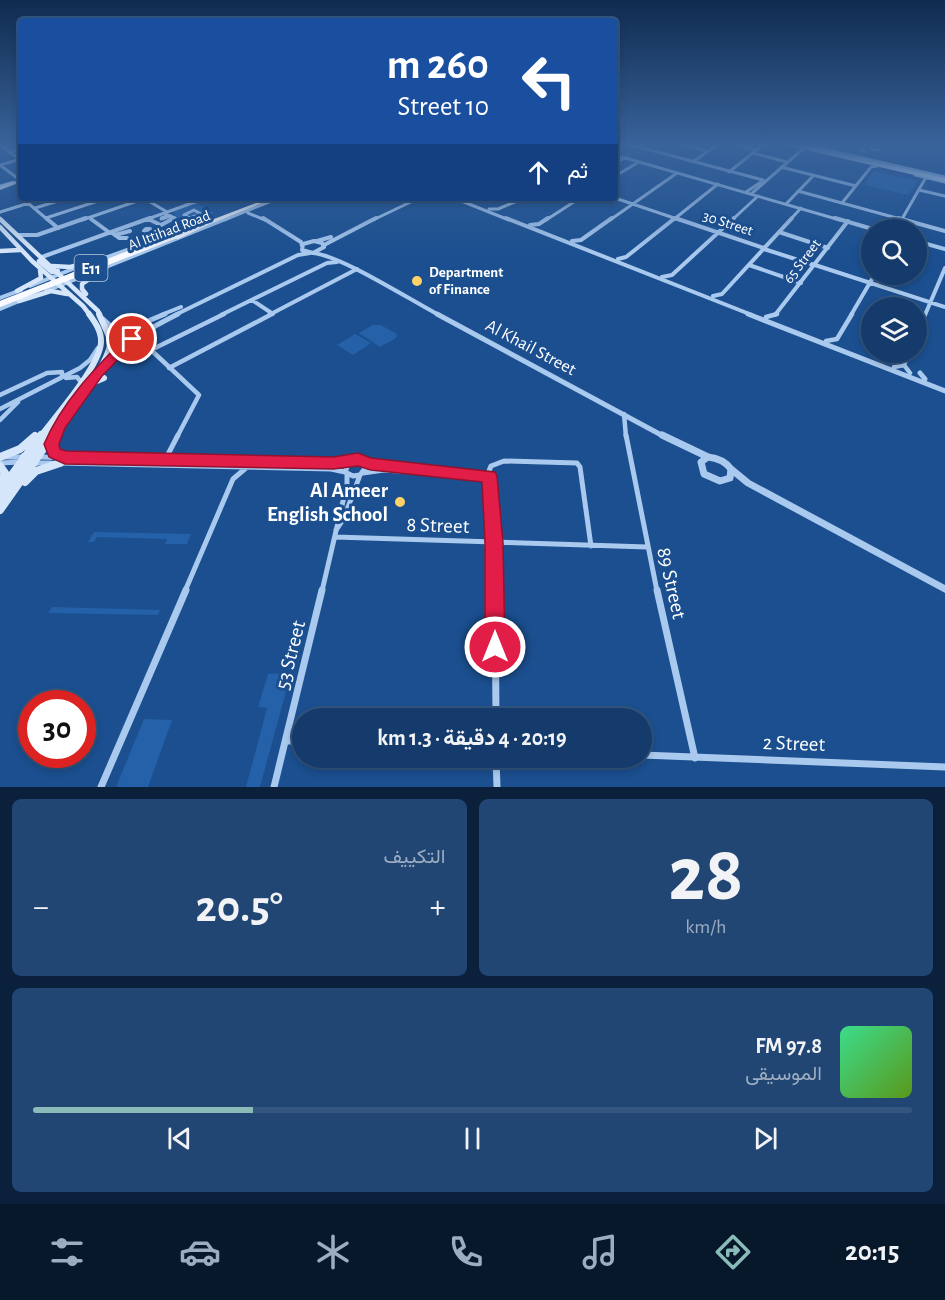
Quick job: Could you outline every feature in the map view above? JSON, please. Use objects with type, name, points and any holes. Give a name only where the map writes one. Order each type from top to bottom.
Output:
[{"type":"highway","name":"Al Ittihad Road","points":[[180,233],[256,201]]},
{"type":"highway","name":"Al Ittihad Road","points":[[180,233],[265,201]]},
{"type":"highway","points":[[96,261],[75,273],[87,273],[208,223]]},
{"type":"highway","name":"E11","points":[[0,301],[180,233]]},
{"type":"main road","points":[[0,187],[13,183]]},
{"type":"main road","points":[[0,219],[52,266],[71,296],[83,306],[97,325],[101,346],[81,382],[58,412],[0,507]]},
{"type":"main road","points":[[1,230],[32,261],[42,275],[38,280],[17,291]]},
{"type":"main road","points":[[0,249],[10,238]]},
{"type":"main road","points":[[0,249],[22,251]]},
{"type":"main road","points":[[32,261],[39,262],[92,304]]},
{"type":"main road","points":[[0,491],[68,414],[97,373],[110,344],[103,319],[92,304],[32,261]]},
{"type":"main road","points":[[52,266],[70,267],[96,261]]},
{"type":"main road","points":[[92,304],[92,300],[81,286],[87,278],[106,268]]},
{"type":"main road","points":[[60,280],[67,271]]},
{"type":"main road","points":[[19,301],[55,291],[71,296]]},
{"type":"main road","points":[[89,384],[104,378]]},
{"type":"main road","points":[[29,460],[64,410],[64,405]]},
{"type":"main road","points":[[0,457],[28,444],[50,417],[58,412]]},
{"type":"main road","points":[[68,414],[72,423]]},
{"type":"main road","points":[[0,507],[9,503],[31,474],[62,460],[51,447],[58,426]]},
{"type":"main road","points":[[0,465],[5,473],[0,484]]},
{"type":"street","points":[[13,183],[18,181]]},
{"type":"street","points":[[0,187],[18,181]]},
{"type":"street","points":[[580,242],[666,181]]},
{"type":"street","points":[[706,181],[861,225]]},
{"type":"street","points":[[750,192],[761,181]]},
{"type":"street","points":[[750,192],[765,181]]},
{"type":"street","points":[[786,204],[808,181]]},
{"type":"street","points":[[836,181],[856,186]]},
{"type":"street","points":[[842,203],[860,181]]},
{"type":"street","points":[[798,191],[902,219],[925,181]]},
{"type":"street","points":[[626,260],[718,184]]},
{"type":"street","points":[[920,190],[945,196]]},
{"type":"street","points":[[672,278],[758,196]]},
{"type":"street","name":"30 Street","points":[[618,199],[861,280]]},
{"type":"street","points":[[35,208],[59,201]]},
{"type":"street","points":[[46,218],[97,201]]},
{"type":"street","points":[[17,235],[33,237],[140,201]]},
{"type":"street","points":[[33,237],[140,201]]},
{"type":"street","points":[[148,219],[163,224],[175,219],[153,201]]},
{"type":"street","points":[[153,222],[197,201]]},
{"type":"street","name":"Al Ittihad Road","points":[[0,301],[17,291],[106,268],[253,211],[273,201]]},
{"type":"street","points":[[408,201],[330,237],[311,242],[296,253],[180,309],[124,338],[118,338],[122,333],[180,309],[281,263],[300,255],[326,249],[336,237],[413,201]]},
{"type":"street","points":[[462,201],[861,357]]},
{"type":"street","points":[[467,201],[476,202],[530,225],[580,242],[601,253]]},
{"type":"street","points":[[498,211],[518,201]]},
{"type":"street","points":[[538,226],[576,201]]},
{"type":"street","points":[[0,212],[29,203],[58,228]]},
{"type":"street","points":[[183,206],[201,214],[190,218],[184,215],[190,211]]},
{"type":"street","points":[[713,296],[722,294],[801,208]]},
{"type":"street","points":[[253,211],[301,243],[302,247]]},
{"type":"street","points":[[42,257],[148,219],[169,214]]},
{"type":"street","points":[[91,219],[112,233],[137,245]]},
{"type":"street","name":"65 Street","points":[[776,315],[848,221]]},
{"type":"street","points":[[141,223],[145,230],[158,238]]},
{"type":"street","points":[[272,224],[311,242]]},
{"type":"street","points":[[927,225],[945,230]]},
{"type":"street","name":"Al Ittihad Road","points":[[67,271],[194,226]]},
{"type":"street","points":[[112,233],[130,231]]},
{"type":"street","points":[[779,232],[828,248]]},
{"type":"street","points":[[30,246],[33,237]]},
{"type":"street","name":"Al Khail Street","points":[[317,241],[357,270],[708,458]]},
{"type":"street","points":[[927,244],[945,249]]},
{"type":"street","name":"Al Khail Street","points":[[302,247],[311,253],[357,270]]},
{"type":"street","points":[[588,250],[626,260],[662,277],[672,278],[861,355]]},
{"type":"street","points":[[281,263],[298,258]]},
{"type":"street","points":[[165,460],[200,396],[151,350],[328,260]]},
{"type":"street","points":[[749,265],[801,283]]},
{"type":"street","points":[[631,267],[646,270]]},
{"type":"street","points":[[927,310],[945,268]]},
{"type":"street","points":[[169,368],[357,270]]},
{"type":"street","name":"Al Ittihad Road","points":[[0,309],[60,280]]},
{"type":"street","points":[[17,291],[38,285],[44,289],[19,301]]},
{"type":"street","points":[[826,341],[837,339],[869,285]]},
{"type":"street","name":"30 Street","points":[[876,285],[945,307]]},
{"type":"street","points":[[722,294],[723,300]]},
{"type":"street","points":[[252,300],[273,314]]},
{"type":"street","points":[[103,319],[111,327],[122,330],[180,309]]},
{"type":"street","points":[[97,373],[132,339],[180,309]]},
{"type":"street","points":[[766,317],[776,315],[779,322]]},
{"type":"street","points":[[812,339],[820,346]]},
{"type":"street","points":[[837,339],[842,346]]},
{"type":"street","points":[[0,410],[87,363],[101,346]]},
{"type":"street","points":[[875,363],[878,369]]},
{"type":"street","points":[[879,363],[944,389]]},
{"type":"street","points":[[881,363],[925,379],[944,389]]},
{"type":"street","points":[[894,367],[904,365],[910,373]]},
{"type":"street","points":[[0,395],[50,372],[62,372],[62,377]]},
{"type":"street","points":[[920,373],[925,379]]},
{"type":"street","points":[[0,420],[19,401],[67,378],[77,377],[81,382]]},
{"type":"street","points":[[931,390],[944,389]]},
{"type":"street","points":[[0,410],[5,410],[6,413]]},
{"type":"street","name":"89 Street","points":[[624,414],[626,438],[647,547],[695,758]]},
{"type":"street","name":"Al Khail Street","points":[[688,449],[700,466]]},
{"type":"street","points":[[0,457],[29,460],[348,462],[358,460],[406,469],[489,476]]},
{"type":"street","points":[[748,483],[720,481],[709,477],[700,466],[703,460],[708,458],[722,460],[748,483],[941,584]]},
{"type":"street","points":[[0,465],[29,460]]},
{"type":"street","points":[[62,460],[246,468],[331,469],[353,476],[370,470],[406,469]]},
{"type":"street","points":[[496,708],[494,543],[489,476],[491,466],[500,461],[577,463],[591,546]]},
{"type":"street","points":[[346,473],[345,467],[348,462]]},
{"type":"street","points":[[362,474],[366,467],[364,462]]},
{"type":"street","points":[[227,467],[232,472],[233,479]]},
{"type":"street","points":[[100,787],[233,479],[246,468]]},
{"type":"street","points":[[727,480],[730,478],[731,469]]},
{"type":"street","name":"53 Street","points":[[274,787],[336,534],[347,484],[346,473]]},
{"type":"street","name":"53 Street","points":[[336,534],[362,474]]},
{"type":"street","name":"8 Street","points":[[336,534],[494,543],[647,547]]},
{"type":"street","points":[[286,741],[292,741]]},
{"type":"street","name":"2 Street","points":[[652,756],[945,767]]},
{"type":"street","points":[[496,768],[497,787]]},
{"type":"shaded area","points":[[867,181],[918,181],[908,195],[864,185]]},
{"type":"shaded area","points":[[179,201],[194,201],[214,213],[163,231],[186,220],[177,218],[172,211],[186,205]]},
{"type":"shaded area","points":[[373,325],[381,325],[397,334],[396,338],[380,347],[359,333]]},
{"type":"shaded area","points":[[355,334],[371,343],[353,355],[337,345]]},
{"type":"shaded area","points":[[94,532],[191,534],[187,544],[165,544],[167,539],[97,537],[94,542],[88,542]]},
{"type":"shaded area","points":[[52,607],[160,610],[158,615],[48,613]]},
{"type":"shaded area","points":[[291,673],[260,787],[246,787],[267,708],[258,707],[268,674]]},
{"type":"shaded area","points":[[144,719],[172,720],[148,787],[116,787]]},
{"type":"place","name":"Department of Finance","points":[[417,281]]},
{"type":"place","name":"Al Ameer English School","points":[[400,502]]},
{"type":"route","points":[[132,339],[120,348],[97,373],[58,426],[59,430],[51,444],[54,453],[65,458],[333,463],[358,460],[371,464],[399,465],[441,472],[489,476],[494,543],[495,647]]}]
